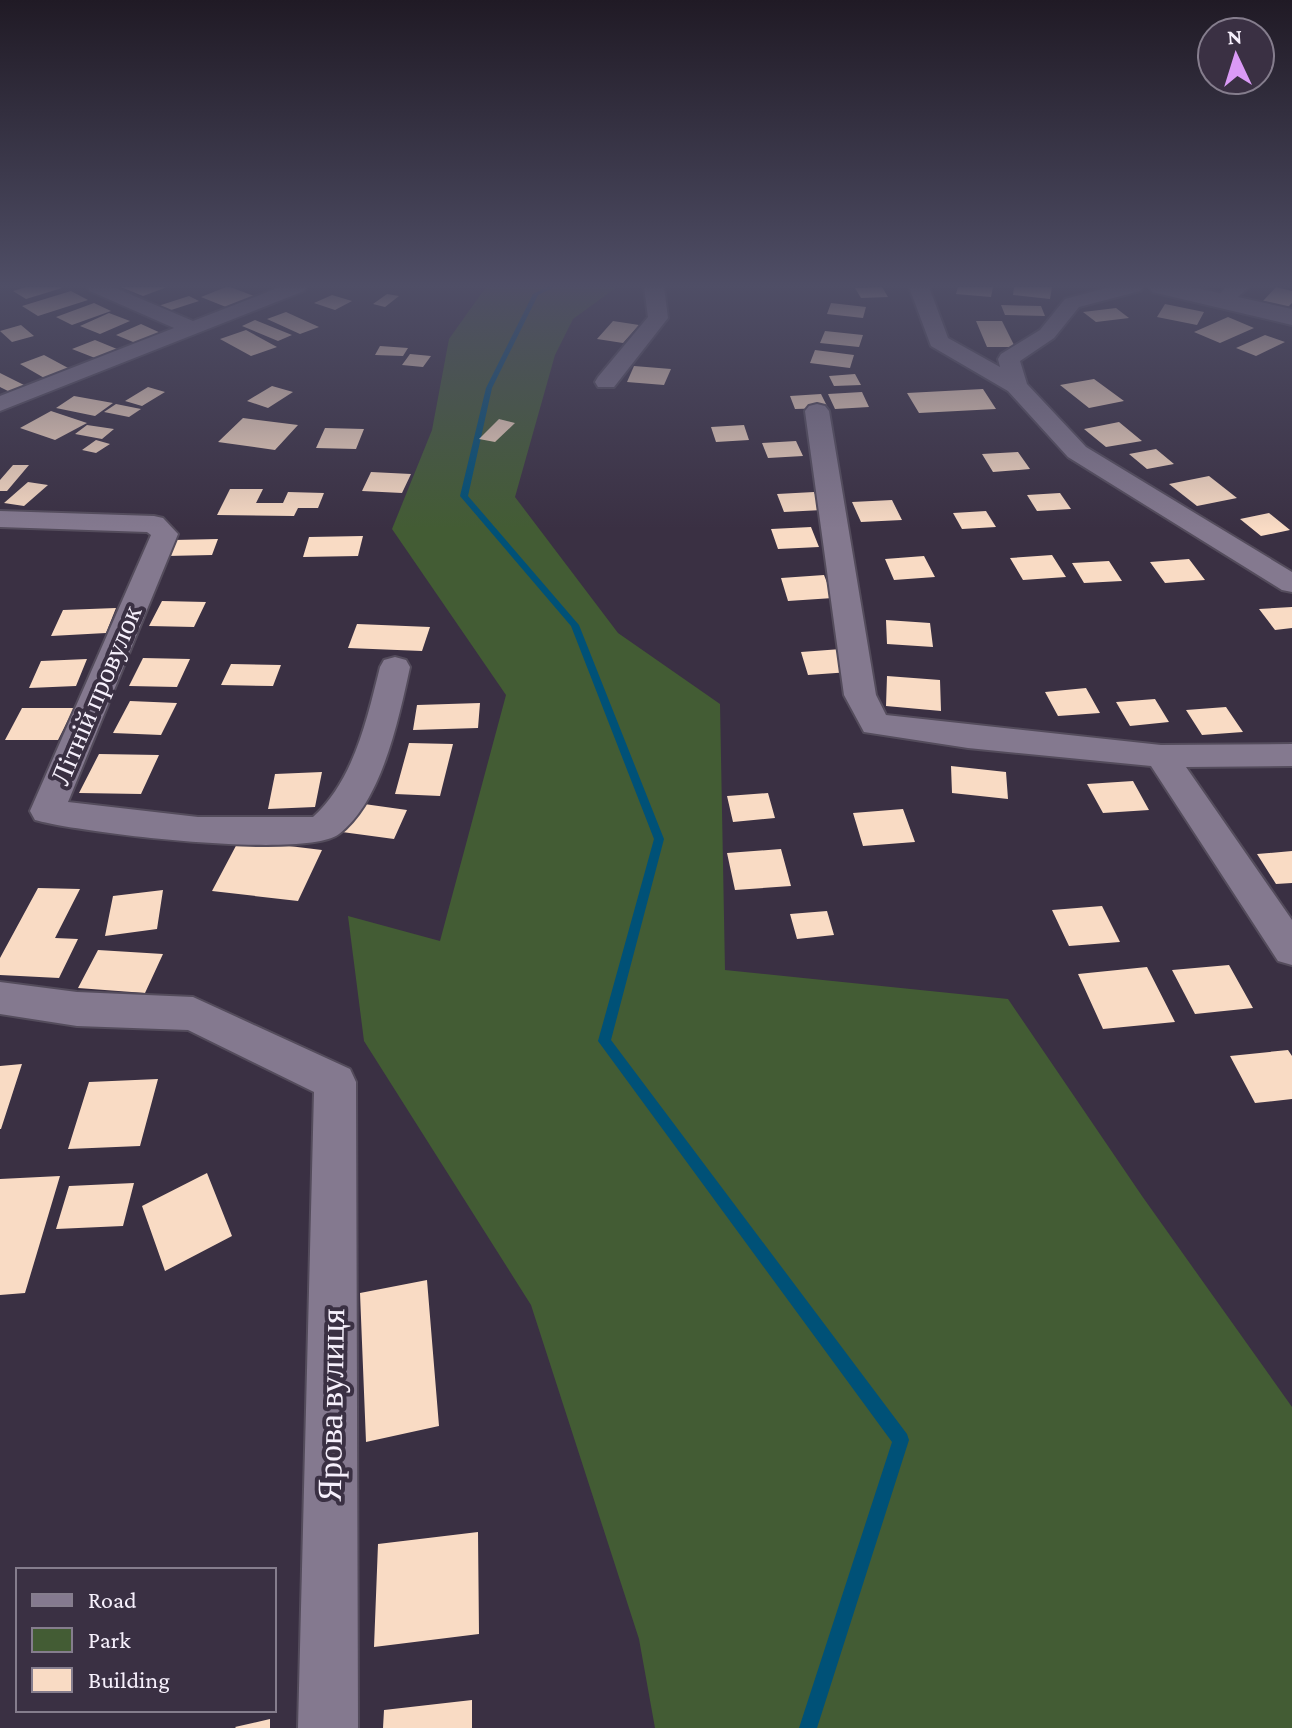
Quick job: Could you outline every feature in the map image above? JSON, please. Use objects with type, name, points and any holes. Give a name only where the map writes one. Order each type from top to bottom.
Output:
[{"type":"street","points":[[0,404],[94,368]]},
{"type":"street","points":[[606,382],[618,368]]},
{"type":"street","points":[[985,368],[1016,386],[1077,452],[1292,584]]},
{"type":"street","points":[[1011,368],[1016,386]]},
{"type":"street","points":[[817,411],[860,695],[875,724],[968,737],[1161,756],[1292,755]]},
{"type":"street","name":"Літній провулок","points":[[0,519],[154,524],[165,534],[47,811],[108,822],[236,833],[323,828],[339,814],[358,781],[380,728],[395,667]]},
{"type":"street","points":[[1161,756],[1292,950]]},
{"type":"street","name":"Ярова вулиця","points":[[0,998],[77,1009],[193,1014],[335,1082],[328,1728]]},
{"type":"green space","points":[[444,368],[551,368],[515,497],[618,633],[720,704],[725,970],[1008,999],[1142,1196],[1292,1407],[1292,1728],[655,1728],[639,1639],[531,1305],[364,1041],[348,916],[440,941],[506,695],[392,529],[432,430]]},
{"type":"building","points":[[26,368],[70,369],[46,379]]},
{"type":"building","points":[[633,368],[671,369],[664,385],[627,382]]},
{"type":"building","points":[[0,373],[26,386],[10,392],[0,387]]},
{"type":"building","points":[[855,374],[861,385],[834,386],[829,376]]},
{"type":"building","points":[[1094,379],[1124,401],[1089,408],[1060,385]]},
{"type":"building","points":[[272,386],[293,392],[268,408],[247,401]]},
{"type":"building","points":[[148,387],[165,392],[142,406],[125,401]]},
{"type":"building","points":[[983,389],[996,409],[919,413],[907,393]]},
{"type":"building","points":[[862,392],[869,407],[835,409],[828,394]]},
{"type":"building","points":[[821,394],[828,408],[795,409],[790,396]]},
{"type":"building","points":[[74,396],[113,403],[95,416],[56,408]]},
{"type":"building","points":[[116,404],[141,409],[129,417],[104,412]]},
{"type":"building","points":[[51,411],[87,423],[55,440],[20,428]]},
{"type":"building","points":[[243,418],[298,425],[275,450],[218,442]]},
{"type":"building","points":[[499,419],[515,423],[495,442],[479,439]]},
{"type":"building","points":[[1119,422],[1142,441],[1106,447],[1084,429]]},
{"type":"building","points":[[87,425],[114,429],[102,439],[75,434]]},
{"type":"building","points":[[744,425],[749,440],[716,442],[711,427]]},
{"type":"building","points":[[325,428],[364,429],[356,449],[316,448]]},
{"type":"building","points":[[96,440],[110,444],[96,453],[82,450]]},
{"type":"building","points":[[796,441],[803,456],[768,458],[762,443]]},
{"type":"building","points":[[1156,449],[1174,464],[1147,469],[1129,454]]},
{"type":"building","points":[[1018,452],[1030,469],[993,472],[982,454]]},
{"type":"building","points":[[13,465],[29,465],[7,491],[0,491],[0,480]]},
{"type":"building","points":[[371,472],[411,474],[402,493],[362,491]]},
{"type":"building","points":[[1209,476],[1237,498],[1197,506],[1169,484]]},
{"type":"building","points":[[28,482],[48,485],[24,506],[4,503]]},
{"type":"building","points":[[230,489],[263,489],[256,503],[283,503],[288,492],[324,493],[318,508],[298,508],[294,516],[217,515]]},
{"type":"building","points":[[814,492],[822,510],[784,512],[777,494]]},
{"type":"building","points":[[1060,493],[1071,509],[1037,511],[1027,495]]},
{"type":"building","points":[[892,500],[902,520],[861,522],[852,502]]},
{"type":"building","points":[[986,511],[996,527],[962,529],[953,513]]},
{"type":"building","points":[[1269,513],[1290,530],[1261,536],[1240,519]]},
{"type":"building","points":[[811,527],[819,547],[778,549],[771,529]]},
{"type":"building","points":[[363,536],[358,556],[303,557],[309,537]]},
{"type":"building","points":[[218,539],[212,555],[167,556],[174,540]]},
{"type":"building","points":[[1052,555],[1066,577],[1023,580],[1010,558]]},
{"type":"building","points":[[924,556],[935,577],[894,580],[885,559]]},
{"type":"building","points":[[1189,559],[1205,580],[1165,583],[1150,562]]},
{"type":"building","points":[[1109,561],[1122,581],[1084,583],[1072,563]]},
{"type":"building","points":[[824,575],[833,598],[788,601],[781,578]]},
{"type":"building","points":[[162,601],[206,602],[194,627],[149,626]]},
{"type":"building","points":[[1292,607],[1292,628],[1275,630],[1259,609]]},
{"type":"building","points":[[116,608],[106,633],[51,636],[63,610]]},
{"type":"building","points":[[886,620],[930,623],[933,647],[887,644]]},
{"type":"building","points":[[357,624],[430,627],[422,651],[348,648]]},
{"type":"building","points":[[841,649],[850,672],[808,675],[801,652]]},
{"type":"building","points":[[143,658],[190,659],[177,687],[129,686]]},
{"type":"building","points":[[87,659],[76,686],[29,688],[41,661]]},
{"type":"building","points":[[231,664],[281,665],[273,686],[221,685]]},
{"type":"building","points":[[887,676],[940,680],[941,711],[886,706]]},
{"type":"building","points":[[1086,688],[1100,713],[1058,716],[1045,692]]},
{"type":"building","points":[[1155,699],[1169,722],[1130,726],[1116,702]]},
{"type":"building","points":[[130,701],[177,703],[161,735],[113,733]]},
{"type":"building","points":[[480,703],[478,728],[413,730],[417,705]]},
{"type":"building","points":[[1226,707],[1243,732],[1202,735],[1186,710]]},
{"type":"building","points":[[22,708],[74,708],[58,740],[5,740]]},
{"type":"building","points":[[409,743],[453,744],[440,796],[395,794]]},
{"type":"building","points":[[99,754],[159,755],[141,794],[79,793]]},
{"type":"building","points":[[951,766],[1006,772],[1008,799],[952,793]]},
{"type":"building","points":[[322,772],[315,807],[268,809],[275,774]]},
{"type":"building","points":[[1133,781],[1149,810],[1103,813],[1087,784]]},
{"type":"building","points":[[768,793],[775,818],[733,822],[727,796]]},
{"type":"building","points":[[357,803],[407,810],[394,839],[342,832]]},
{"type":"building","points":[[903,809],[915,842],[863,846],[853,813]]},
{"type":"building","points":[[239,840],[322,850],[298,901],[212,891]]},
{"type":"building","points":[[781,849],[791,886],[735,890],[727,853]]},
{"type":"building","points":[[1292,851],[1292,883],[1276,884],[1257,854]]},
{"type":"building","points":[[38,888],[80,889],[55,938],[78,939],[59,978],[0,975],[0,958]]},
{"type":"building","points":[[163,890],[157,929],[105,936],[113,896]]},
{"type":"building","points":[[1102,906],[1120,942],[1069,946],[1052,910]]},
{"type":"building","points":[[827,911],[834,935],[797,939],[790,914]]},
{"type":"building","points":[[98,950],[163,954],[145,993],[78,988]]},
{"type":"building","points":[[1229,965],[1253,1008],[1195,1014],[1172,970]]},
{"type":"building","points":[[1147,967],[1175,1022],[1103,1029],[1078,974]]},
{"type":"building","points":[[1288,1050],[1292,1056],[1292,1099],[1255,1103],[1230,1056]]},
{"type":"building","points":[[22,1064],[1,1129],[0,1129],[0,1066]]},
{"type":"building","points":[[158,1079],[140,1146],[68,1149],[89,1082]]},
{"type":"building","points":[[207,1173],[232,1236],[165,1271],[142,1206]]},
{"type":"building","points":[[60,1176],[25,1293],[0,1295],[0,1179]]},
{"type":"building","points":[[134,1183],[123,1226],[56,1229],[69,1186]]},
{"type":"building","points":[[427,1280],[439,1426],[366,1442],[360,1293]]},
{"type":"building","points":[[478,1532],[479,1634],[374,1647],[378,1544]]},
{"type":"building","points":[[472,1700],[472,1728],[383,1728],[384,1710]]},
{"type":"building","points":[[270,1719],[270,1728],[235,1727]]},
{"type":"waterway","points":[[499,368],[489,388],[464,496],[575,625],[659,839],[604,1041],[901,1440],[808,1728]]}]
